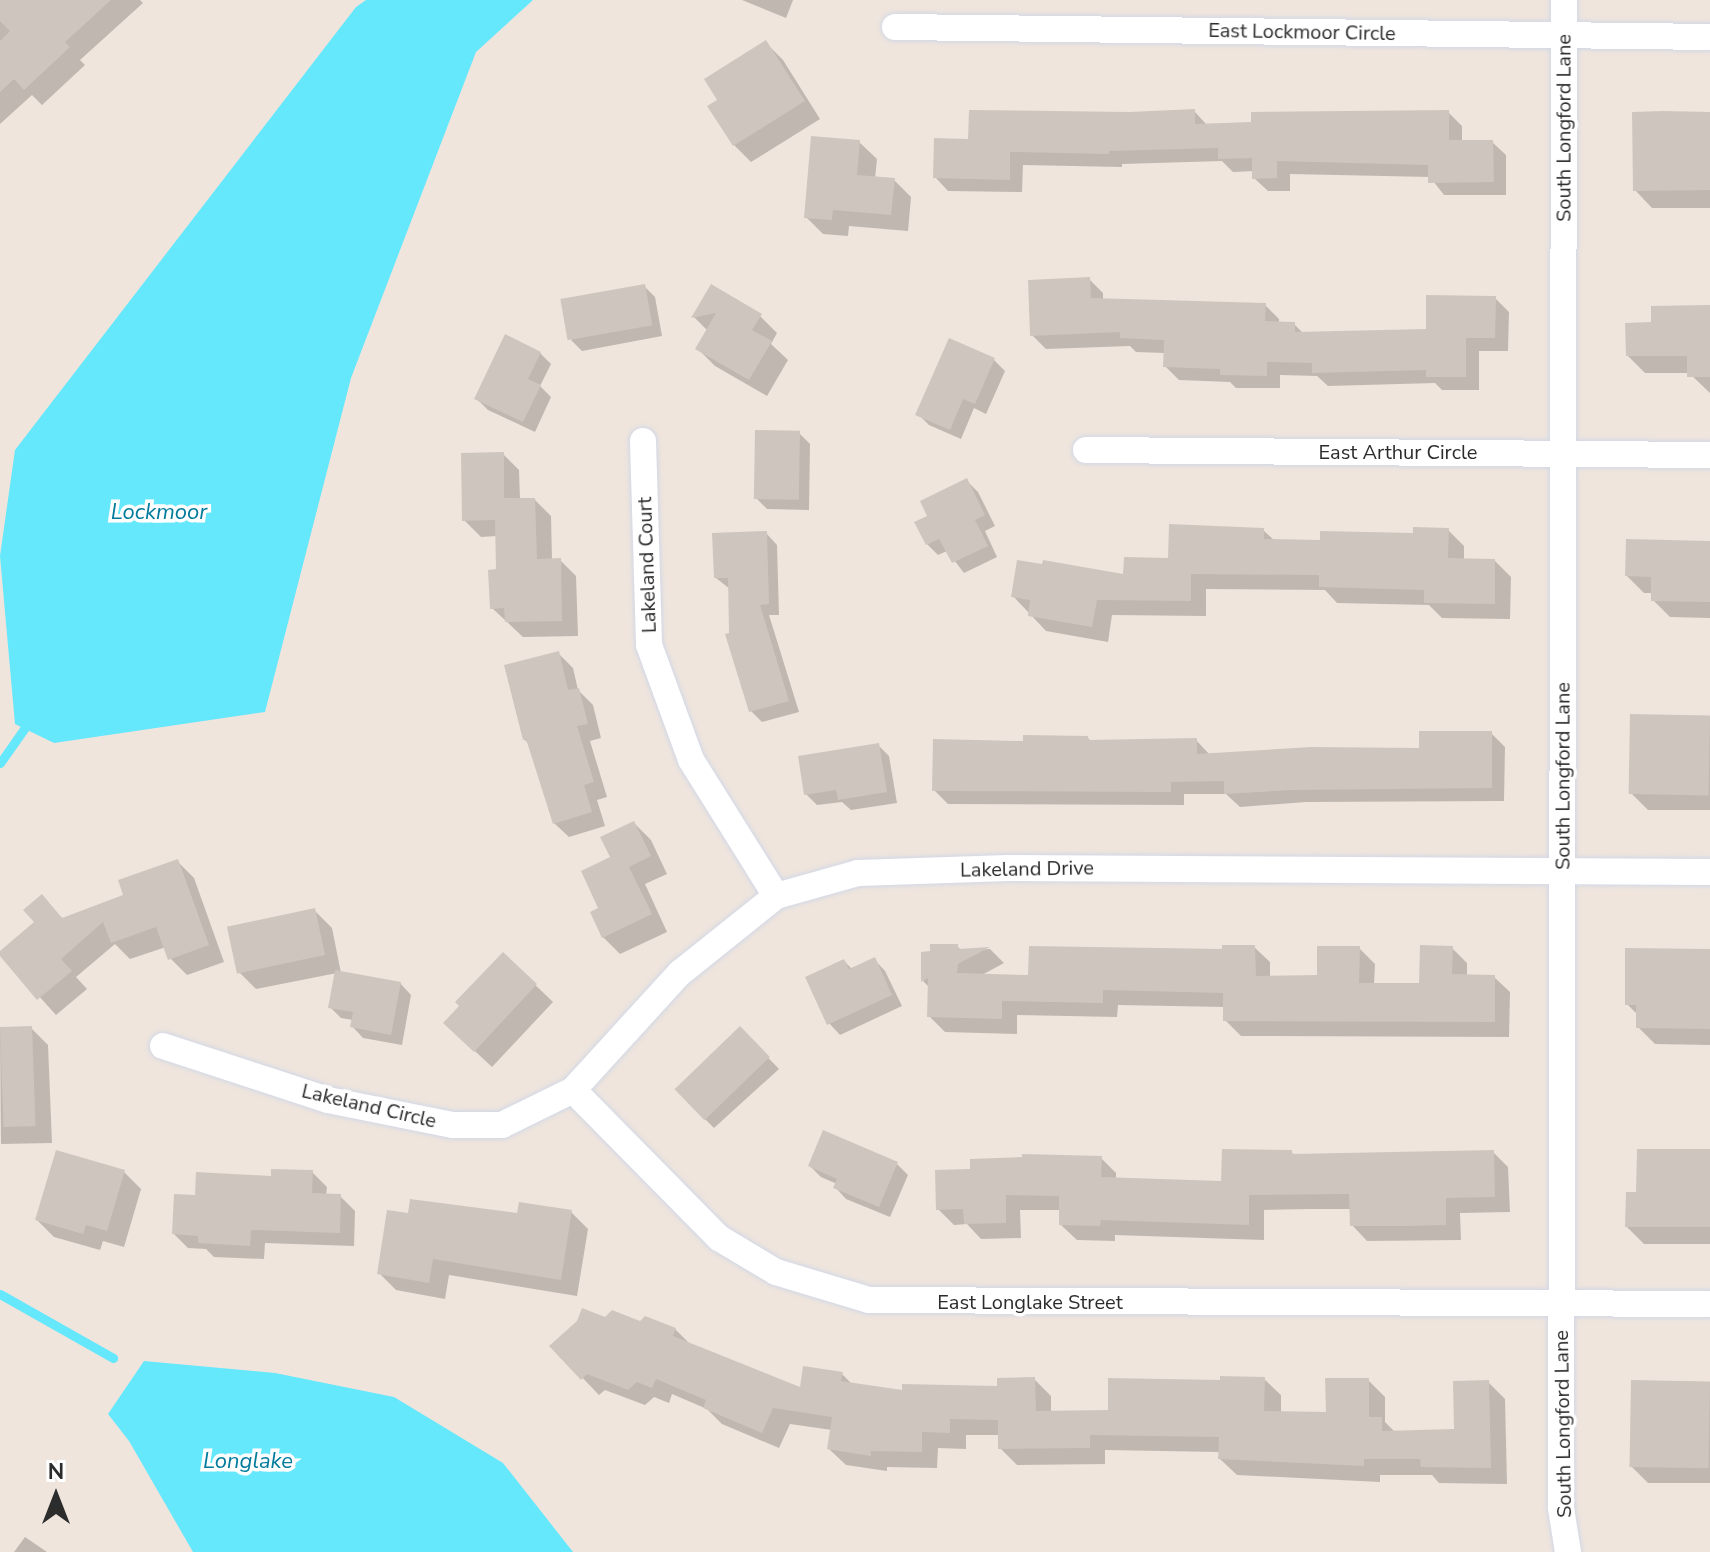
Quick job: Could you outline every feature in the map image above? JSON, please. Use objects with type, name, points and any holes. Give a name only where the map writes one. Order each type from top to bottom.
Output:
[{"type":"street","name":"South Longford Lane","points":[[1564,0],[1561,1508],[1568,1552]]},
{"type":"street","name":"East Lockmoor Circle","points":[[895,27],[1710,37]]},
{"type":"street","name":"Lakeland Court","points":[[643,441],[649,645],[691,760],[776,896]]},
{"type":"street","name":"East Arthur Circle","points":[[1086,450],[1710,455]]},
{"type":"street","name":"Lakeland Drive","points":[[573,1090],[680,973],[776,896],[858,873],[1008,868],[1563,870]]},
{"type":"street","points":[[1563,870],[1710,872]]},
{"type":"street","name":"Lakeland Circle","points":[[163,1046],[328,1100],[453,1125],[502,1125],[573,1090]]},
{"type":"street","name":"East Longlake Street","points":[[573,1090],[719,1238],[776,1272],[869,1300],[1710,1304]]},
{"type":"water","name":"Lockmoor","points":[[366,0],[533,0],[476,52],[351,378],[265,712],[54,743],[15,724],[0,556],[15,450],[356,7]]},
{"type":"water","name":"Longlake","points":[[144,1361],[275,1373],[394,1397],[503,1463],[573,1552],[193,1552],[129,1441],[108,1414]]},
{"type":"building","points":[[0,0],[111,0],[65,42],[70,47],[24,90],[14,79],[0,92],[0,41],[10,31],[0,21]]},
{"type":"building","points":[[766,40],[805,101],[733,146],[707,106],[717,100],[704,79]]},
{"type":"building","points":[[1195,109],[1195,124],[1251,122],[1251,112],[1449,110],[1449,140],[1493,140],[1494,182],[1428,183],[1428,165],[1277,161],[1277,178],[1252,179],[1252,158],[1218,159],[1218,148],[1109,151],[1109,154],[1010,152],[1010,180],[933,178],[934,138],[968,139],[969,110],[1129,112]]},
{"type":"building","points":[[1632,112],[1710,112],[1710,190],[1633,191]]},
{"type":"building","points":[[811,136],[860,140],[857,175],[895,178],[891,215],[833,210],[832,220],[804,218]]},
{"type":"building","points":[[1090,277],[1091,298],[1266,303],[1265,321],[1295,322],[1295,332],[1426,329],[1426,295],[1496,296],[1495,338],[1466,338],[1466,377],[1426,377],[1426,370],[1312,373],[1312,363],[1267,362],[1267,376],[1220,375],[1220,369],[1163,367],[1164,340],[1120,338],[1120,332],[1030,336],[1028,280]]},
{"type":"building","points":[[645,284],[652,325],[568,340],[560,299]]},
{"type":"building","points":[[711,284],[762,314],[752,330],[772,341],[749,380],[695,349],[716,313],[691,318]]},
{"type":"building","points":[[1710,305],[1710,377],[1687,377],[1687,356],[1626,356],[1625,323],[1651,322],[1651,306]]},
{"type":"building","points":[[505,334],[541,352],[528,379],[541,385],[523,422],[474,399]]},
{"type":"building","points":[[949,338],[995,358],[975,404],[963,399],[950,430],[915,415]]},
{"type":"building","points":[[755,430],[800,431],[799,500],[754,499]]},
{"type":"building","points":[[504,452],[504,498],[535,498],[537,559],[561,558],[562,621],[505,622],[504,608],[490,609],[488,570],[496,569],[495,520],[462,521],[461,453]]},
{"type":"building","points":[[967,478],[985,515],[975,520],[988,546],[952,563],[939,539],[926,545],[914,522],[927,516],[920,501]]},
{"type":"building","points":[[1169,524],[1264,528],[1264,539],[1320,540],[1320,531],[1413,533],[1413,527],[1449,528],[1448,558],[1495,559],[1495,604],[1424,603],[1424,590],[1319,587],[1319,575],[1191,574],[1191,601],[1097,600],[1092,627],[1028,616],[1030,600],[1011,597],[1017,560],[1042,564],[1043,560],[1123,574],[1124,557],[1168,558]]},
{"type":"building","points":[[767,531],[769,604],[760,605],[789,701],[749,712],[725,634],[729,633],[728,578],[714,578],[712,533]]},
{"type":"building","points":[[1626,539],[1710,541],[1710,602],[1651,601],[1651,577],[1625,576]]},
{"type":"building","points":[[559,651],[568,690],[579,688],[588,724],[577,726],[594,782],[584,785],[592,812],[553,824],[526,739],[523,740],[504,665]]},
{"type":"building","points":[[1630,714],[1710,715],[1709,795],[1629,794]]},
{"type":"building","points":[[1419,731],[1492,731],[1492,788],[1292,790],[1224,794],[1224,781],[1171,782],[1171,792],[932,791],[933,739],[1023,741],[1023,735],[1088,736],[1088,740],[1197,738],[1197,754],[1311,747],[1419,748]]},
{"type":"building","points":[[879,743],[887,792],[838,800],[836,790],[804,795],[798,756]]},
{"type":"building","points":[[634,821],[651,856],[629,867],[652,914],[602,938],[590,912],[598,908],[581,871],[610,857],[600,837]]},
{"type":"building","points":[[178,859],[209,945],[168,960],[156,927],[111,943],[103,922],[61,959],[72,971],[37,1000],[0,956],[0,951],[34,922],[23,910],[42,894],[62,918],[123,895],[118,880]]},
{"type":"building","points":[[315,908],[325,955],[237,974],[227,927]]},
{"type":"building","points":[[930,944],[958,944],[958,949],[990,947],[958,964],[957,973],[1028,975],[1029,946],[1222,949],[1222,945],[1255,945],[1256,976],[1317,975],[1317,946],[1360,946],[1359,983],[1419,983],[1420,945],[1453,946],[1452,974],[1495,975],[1495,1022],[1223,1021],[1223,993],[1103,990],[1103,1003],[1002,1001],[1002,1019],[927,1017],[928,978],[921,982],[921,952],[930,951]]},
{"type":"building","points":[[1625,948],[1710,949],[1710,1029],[1636,1028],[1636,1005],[1625,1005]]},
{"type":"building","points":[[503,952],[537,984],[474,1052],[443,1023],[459,1006],[455,1002]]},
{"type":"building","points":[[875,957],[892,995],[827,1025],[805,977],[844,959],[849,969]]},
{"type":"building","points":[[335,970],[401,982],[391,1035],[350,1027],[353,1012],[328,1008]]},
{"type":"building","points":[[32,1026],[35,1126],[4,1127],[0,1027]]},
{"type":"building","points":[[740,1026],[770,1057],[704,1120],[675,1089]]},
{"type":"building","points":[[823,1130],[898,1162],[879,1207],[833,1188],[837,1179],[808,1166]]},
{"type":"building","points":[[1222,1149],[1292,1150],[1292,1154],[1494,1150],[1495,1197],[1446,1198],[1446,1225],[1408,1226],[1350,1226],[1349,1194],[1249,1195],[1249,1225],[1101,1220],[1100,1226],[1059,1225],[1059,1196],[1006,1195],[1006,1223],[964,1224],[963,1209],[936,1210],[935,1170],[970,1169],[970,1159],[1022,1157],[1022,1154],[1102,1156],[1101,1177],[1221,1181]]},
{"type":"building","points":[[1637,1149],[1710,1149],[1710,1227],[1625,1227],[1626,1192],[1636,1192]]},
{"type":"building","points":[[56,1150],[125,1170],[107,1231],[86,1225],[83,1234],[35,1220]]},
{"type":"building","points":[[271,1169],[313,1170],[312,1193],[341,1194],[340,1233],[251,1230],[250,1246],[198,1243],[198,1236],[172,1234],[174,1194],[195,1195],[196,1172],[271,1176]]},
{"type":"building","points":[[410,1199],[517,1213],[519,1202],[572,1210],[561,1280],[433,1259],[429,1283],[377,1274],[387,1210],[408,1213]]},
{"type":"building","points":[[582,1308],[605,1317],[612,1310],[640,1321],[645,1316],[676,1328],[673,1336],[800,1387],[803,1366],[843,1372],[841,1381],[902,1390],[902,1384],[997,1386],[997,1378],[1035,1377],[1036,1411],[1108,1410],[1108,1378],[1220,1380],[1220,1376],[1265,1377],[1264,1411],[1326,1412],[1325,1378],[1369,1378],[1369,1417],[1382,1417],[1382,1431],[1454,1429],[1453,1381],[1489,1380],[1491,1468],[1421,1467],[1420,1459],[1364,1459],[1364,1466],[1218,1459],[1219,1437],[1090,1435],[1090,1448],[998,1449],[998,1420],[950,1419],[950,1433],[922,1432],[922,1452],[871,1451],[871,1456],[827,1449],[832,1417],[773,1408],[762,1433],[703,1408],[706,1400],[656,1379],[652,1388],[637,1382],[628,1390],[587,1374],[581,1380],[549,1346],[577,1321]]},
{"type":"building","points":[[1631,1380],[1710,1381],[1708,1468],[1629,1467]]},
{"type":"waterway","points":[[0,763],[24,729]]},
{"type":"waterway","points":[[0,1294],[113,1358]]}]
